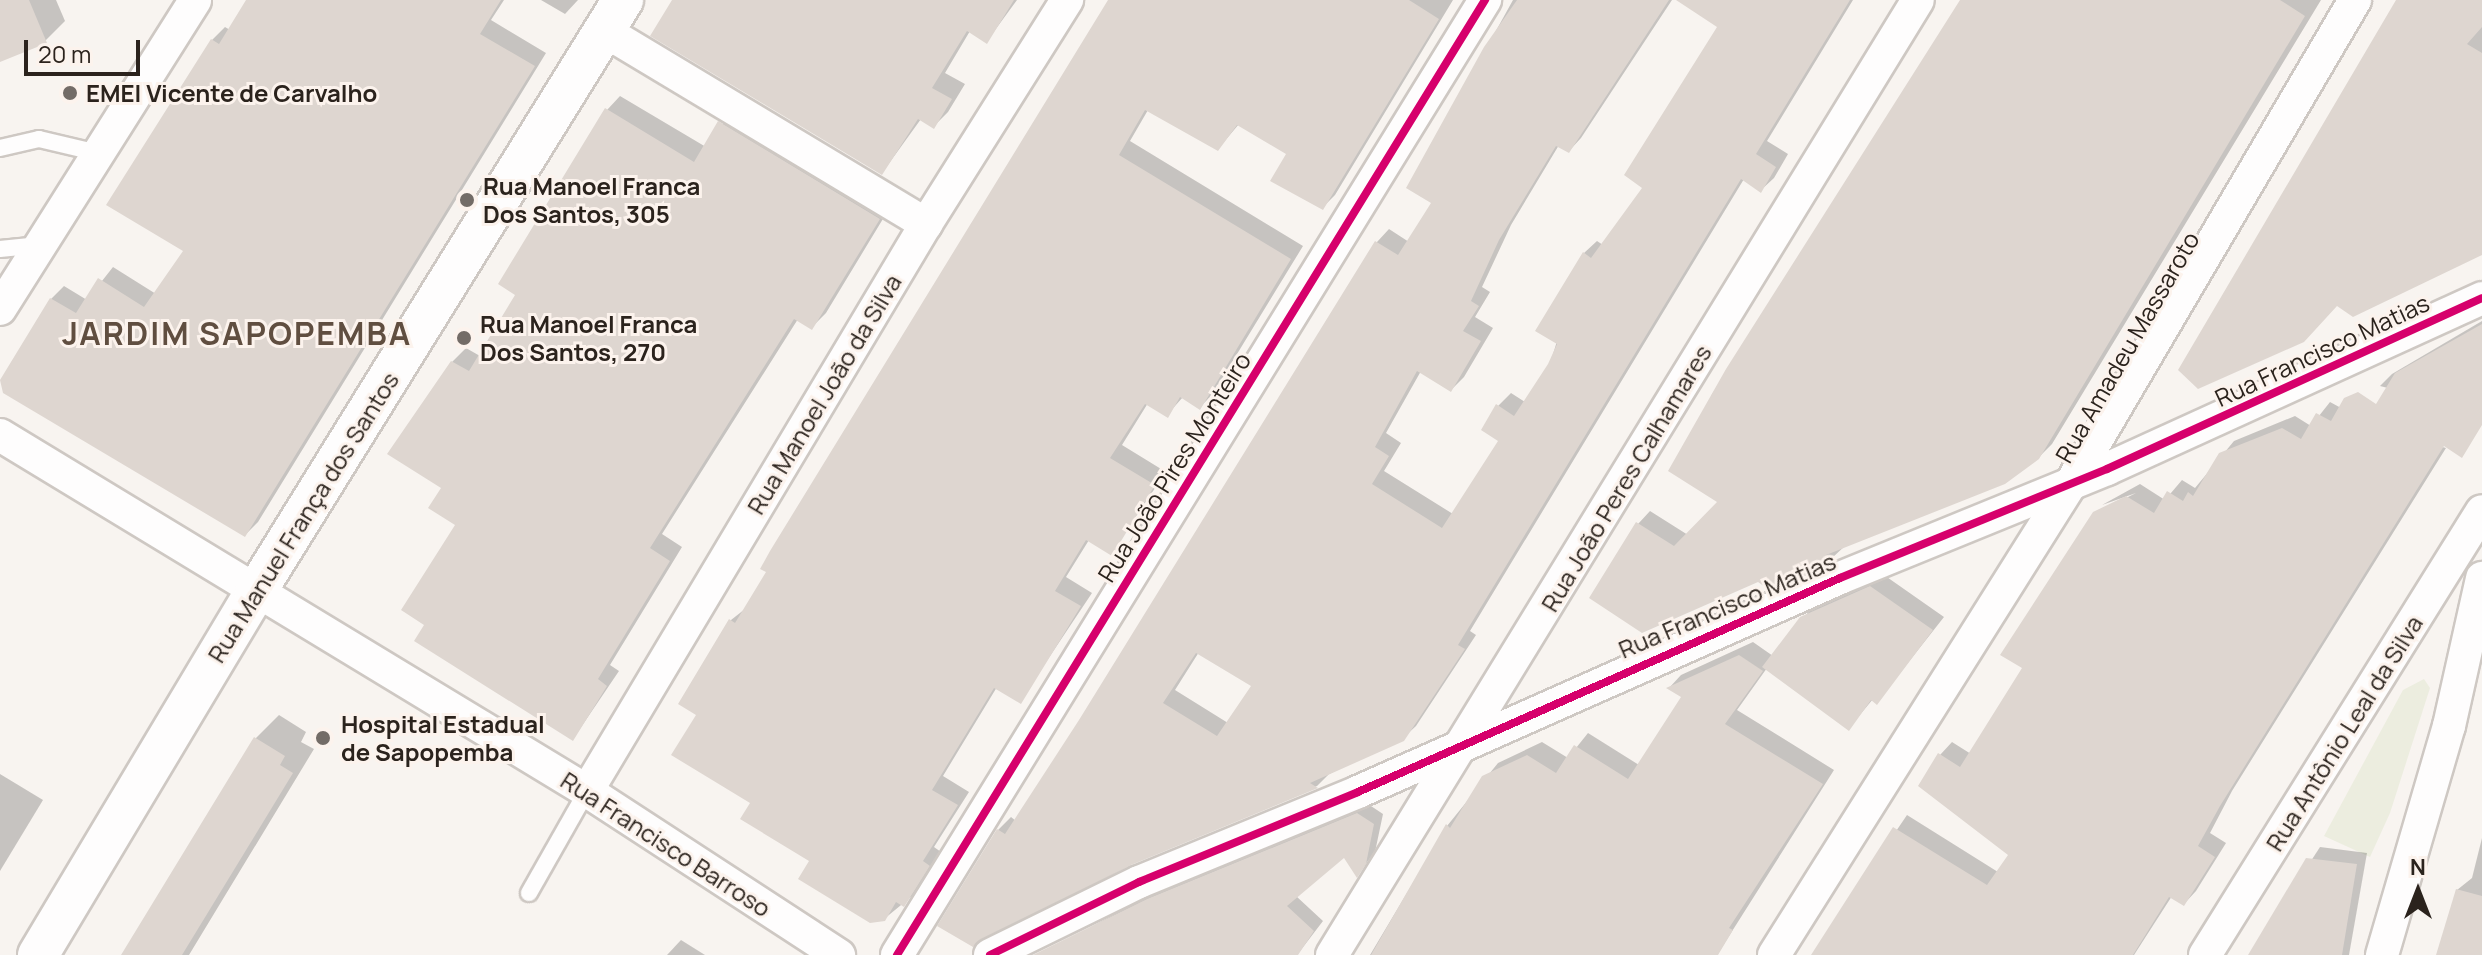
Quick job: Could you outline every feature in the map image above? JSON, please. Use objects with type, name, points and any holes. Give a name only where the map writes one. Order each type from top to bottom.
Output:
[{"type":"street","points":[[0,309],[195,0]]},
{"type":"street","name":"Rua Manoel João da Silva","points":[[587,791],[926,224],[1067,0]]},
{"type":"street","name":"Rua João Pires Monteiro","points":[[897,955],[1485,0]]},
{"type":"street","name":"Rua João Peres Calhamares","points":[[1332,955],[1918,0]]},
{"type":"street","name":"Rua Amadeu Massaroto","points":[[1774,955],[2070,485],[2355,0]]},
{"type":"street","points":[[613,15],[926,224]]},
{"type":"street","name":"Rua Manuel França dos Santos","points":[[38,955],[255,593],[613,15]]},
{"type":"street","name":"Rua Francisco Matias","points":[[990,955],[1139,882],[1826,584],[2070,485],[2482,298]]},
{"type":"street","name":"Rua Francisco Barroso","points":[[0,435],[255,593],[587,791],[839,955]]},
{"type":"street","name":"Rua Antônio Leal da Silva","points":[[2205,955],[2482,511]]},
{"type":"street","points":[[2382,955],[2449,726],[2482,578]]},
{"type":"lane","points":[[0,148],[39,139],[98,153]]},
{"type":"lane","points":[[0,249],[40,245]]},
{"type":"lane","points":[[529,893],[587,791]]},
{"type":"shaded area","points":[[2424,679],[2430,688],[2390,813],[2370,857],[2324,836],[2403,690]]},
{"type":"building","points":[[0,0],[29,0],[47,43],[0,62]]},
{"type":"building","points":[[246,0],[501,0],[480,34],[535,66],[245,537],[3,393],[0,380],[50,298],[76,313],[98,278],[144,307],[183,251],[106,205],[211,39],[219,44]]},
{"type":"building","points":[[672,0],[1014,0],[987,44],[967,31],[932,88],[952,99],[934,129],[918,119],[882,175],[650,36]]},
{"type":"building","points":[[1108,0],[1409,0],[1439,19],[1323,210],[1270,181],[1286,154],[1237,125],[1218,151],[1145,110],[1119,155],[1291,259],[1200,410],[1180,397],[1168,418],[1145,404],[1110,458],[1155,485],[1112,556],[1086,540],[1055,591],[1081,606],[1021,704],[994,688],[932,790],[958,805],[923,861],[930,866],[904,907],[896,902],[885,921],[870,923],[798,879],[809,861],[740,819],[750,803],[671,755],[696,715],[678,704],[729,619],[735,623],[766,572],[760,569],[770,551]]},
{"type":"building","points":[[1517,0],[1669,0],[1569,153],[1556,146],[1499,240],[1471,301],[1479,306],[1463,331],[1481,341],[1451,392],[1417,371],[1375,447],[1389,456],[1372,484],[1442,528],[1498,441],[1481,430],[1496,404],[1514,416],[1548,364],[1557,344],[1535,331],[1583,252],[1591,258],[1642,188],[1624,175],[1717,27],[1676,0],[1850,0],[1756,154],[1776,167],[1761,193],[1741,179],[1458,645],[1465,649],[1404,741],[1310,783],[1318,788],[1131,865],[973,947],[937,926],[997,829],[1005,834],[1079,720],[1375,241],[1398,255],[1431,203],[1406,188],[1484,47]],"holes":[[[1196,653],[1251,686],[1217,736],[1163,703]]]},
{"type":"building","points":[[1960,0],[2280,0],[2305,16],[2039,459],[2005,484],[1826,555],[1833,560],[1768,589],[1758,582],[1642,633],[1589,598],[1636,522],[1674,546],[1717,502],[1668,471],[1726,369]]},
{"type":"building","points":[[2396,0],[2482,0],[2482,27],[2467,44],[2482,53],[2482,255],[2353,317],[2337,306],[2304,342],[2198,389],[2178,370]]},
{"type":"building","points":[[605,108],[694,162],[718,121],[880,219],[812,330],[794,319],[650,548],[670,561],[598,679],[607,686],[573,741],[414,641],[424,625],[401,610],[455,525],[428,508],[441,488],[387,454],[451,361],[469,371],[515,295],[498,284]]},
{"type":"building","points":[[2482,324],[2482,425],[2462,458],[2444,446],[2220,806],[2198,846],[2215,857],[2184,906],[2169,897],[2133,955],[1811,955],[1893,827],[1987,885],[2008,855],[1918,786],[1938,753],[1960,767],[2022,668],[2000,655],[2093,512],[2126,496],[2154,513],[2167,491],[2183,501],[2188,492],[2193,496],[2219,453],[2282,428],[2301,439],[2316,413],[2331,421],[2344,398],[2358,392],[2376,404],[2395,373]]},
{"type":"building","points":[[1870,586],[1933,630],[1877,705],[1871,700],[1849,731],[1762,667],[1800,617]]},
{"type":"building","points":[[1739,655],[1763,671],[1725,724],[1823,784],[1729,928],[1733,930],[1718,955],[1371,955],[1446,824],[1450,828],[1482,776],[1527,755],[1556,773],[1574,745],[1628,779],[1681,697],[1666,688]]},
{"type":"building","points":[[254,737],[285,756],[280,765],[293,773],[182,955],[121,955]]},
{"type":"building","points":[[1357,813],[1374,824],[1366,864],[1357,878],[1344,858],[1287,906],[1314,931],[1298,955],[1033,955],[1147,899]]},
{"type":"building","points":[[2306,858],[2357,864],[2342,955],[2248,955]]},
{"type":"building","points":[[2456,889],[2482,896],[2482,955],[2436,955]]},
{"type":"cycle path","points":[[897,955],[1485,0]]},
{"type":"cycle path","points":[[990,955],[1139,882],[1358,792],[1840,578],[2107,469],[2482,298]]},
{"type":"place","name":"EMEI Vicente de Carvalho","points":[[70,93]]},
{"type":"place","name":"Rua Manoel Franca Dos Santos, 305","points":[[467,200]]},
{"type":"place","name":"Rua Manoel Franca Dos Santos, 270","points":[[464,338]]},
{"type":"place","name":"Hospital Estadual de Sapopemba","points":[[323,738]]},
{"type":"district","name":"JARDIM SAPOPEMBA","points":[[237,333]]}]
